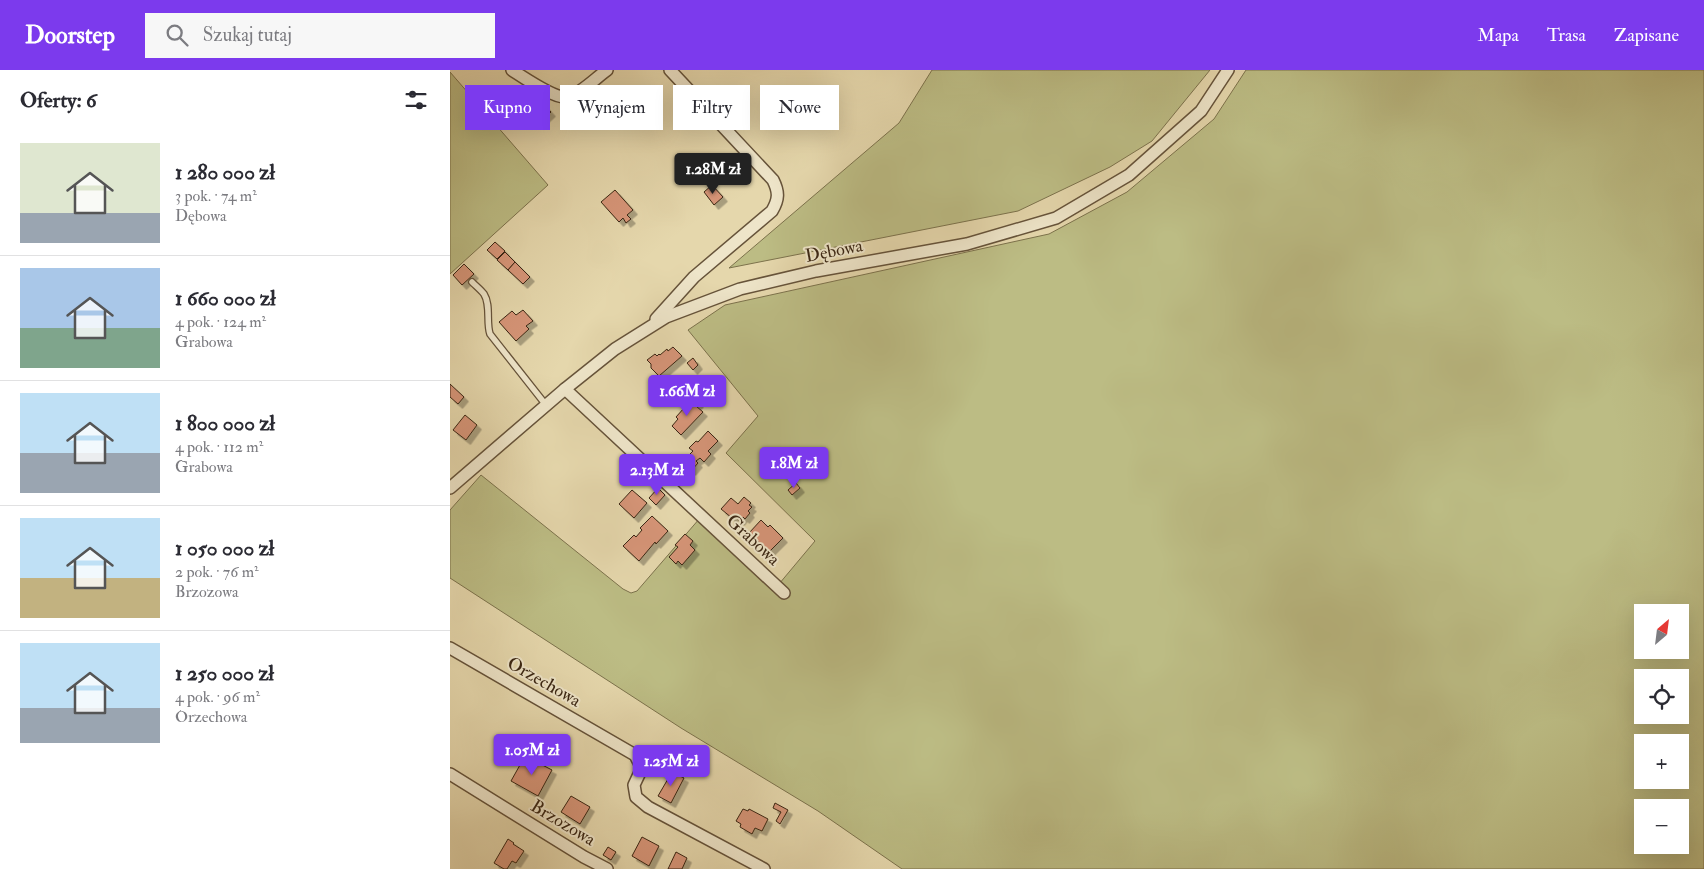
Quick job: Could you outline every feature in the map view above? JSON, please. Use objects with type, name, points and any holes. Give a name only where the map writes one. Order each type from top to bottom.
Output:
[{"type":"street","points":[[512,70],[554,95],[568,98],[607,70]]},
{"type":"street","points":[[646,330],[694,277],[772,211],[778,202],[778,190],[773,180],[670,70]]},
{"type":"street","name":"Dębowa","points":[[450,488],[565,389],[615,349],[666,317],[740,289],[816,271],[967,244],[1056,218],[1129,175],[1201,111],[1228,70]]},
{"type":"street","name":"Grabowa","points":[[565,389],[784,593]]},
{"type":"street","name":"Orzechowa","points":[[450,648],[635,755],[642,768],[634,785],[636,797],[648,807],[764,869]]},
{"type":"street","name":"Brzozowa","points":[[450,774],[584,857],[607,869]]},
{"type":"lane","points":[[472,282],[484,294],[490,334],[546,406]]},
{"type":"green space","points":[[932,70],[1210,70],[1152,141],[1110,167],[1018,211],[729,268],[899,123]]},
{"type":"green space","points":[[1246,70],[1704,70],[1704,869],[902,869],[818,811],[681,728],[450,578],[450,510],[481,475],[623,589],[631,593],[637,591],[700,518],[774,590],[815,541],[726,453],[758,416],[688,330],[725,305],[1049,234],[1127,192],[1214,119]]},
{"type":"green space","points":[[450,72],[465,89],[465,130],[500,130],[548,185],[450,274]]},
{"type":"building","points":[[712,185],[723,197],[714,205],[704,192]]},
{"type":"building","points":[[615,190],[633,210],[627,215],[631,219],[626,223],[623,218],[619,222],[601,202]]},
{"type":"building","points":[[495,242],[505,251],[497,259],[487,250]]},
{"type":"building","points":[[505,252],[515,262],[508,270],[497,260]]},
{"type":"building","points":[[515,262],[530,277],[523,284],[508,270]]},
{"type":"building","points":[[464,264],[474,274],[462,285],[453,275]]},
{"type":"building","points":[[523,310],[533,321],[526,326],[529,329],[516,341],[499,322],[512,311],[516,315]]},
{"type":"building","points":[[673,347],[682,356],[659,376],[651,368],[651,364],[647,360],[655,354],[657,356],[660,355]]},
{"type":"building","points":[[693,358],[698,365],[693,370],[687,363]]},
{"type":"building","points":[[450,384],[464,397],[458,404],[450,397]]},
{"type":"building","points":[[693,398],[699,403],[696,406],[703,412],[681,435],[672,426],[678,419],[676,417]]},
{"type":"building","points":[[465,415],[477,425],[466,440],[453,430]]},
{"type":"building","points":[[708,431],[718,441],[708,451],[711,454],[704,462],[700,458],[696,461],[698,463],[691,471],[682,462],[693,451],[689,448],[696,441],[698,442]]},
{"type":"building","points":[[796,483],[800,488],[792,495],[788,490]]},
{"type":"building","points":[[658,488],[665,495],[656,505],[649,498]]},
{"type":"building","points":[[632,490],[647,503],[634,518],[619,504]]},
{"type":"building","points":[[744,497],[751,503],[749,505],[752,507],[745,519],[743,517],[740,521],[734,516],[732,518],[721,509],[731,498],[738,504]]},
{"type":"building","points":[[652,516],[668,531],[656,544],[655,542],[639,561],[623,546],[634,535],[636,537],[642,530],[640,528]]},
{"type":"building","points":[[761,520],[768,527],[770,525],[783,538],[769,552],[749,533]]},
{"type":"building","points":[[685,534],[693,541],[690,545],[695,550],[682,565],[678,561],[676,564],[669,557],[678,547],[675,545]]},
{"type":"building","points":[[525,756],[552,770],[538,796],[511,781]]},
{"type":"building","points":[[672,772],[684,778],[671,803],[658,796]]},
{"type":"building","points":[[571,796],[590,807],[580,824],[561,812]]},
{"type":"building","points":[[775,803],[788,810],[780,824],[776,821],[781,812],[773,808]]},
{"type":"building","points":[[743,809],[748,811],[749,809],[768,819],[762,831],[755,828],[752,834],[740,827],[741,824],[736,821]]},
{"type":"building","points":[[642,837],[659,846],[649,866],[632,856]]},
{"type":"building","points":[[508,839],[524,851],[516,863],[512,861],[507,869],[504,869],[494,863]]},
{"type":"building","points":[[608,847],[616,852],[611,860],[603,855]]},
{"type":"building","points":[[676,852],[687,858],[682,869],[668,869]]}]
